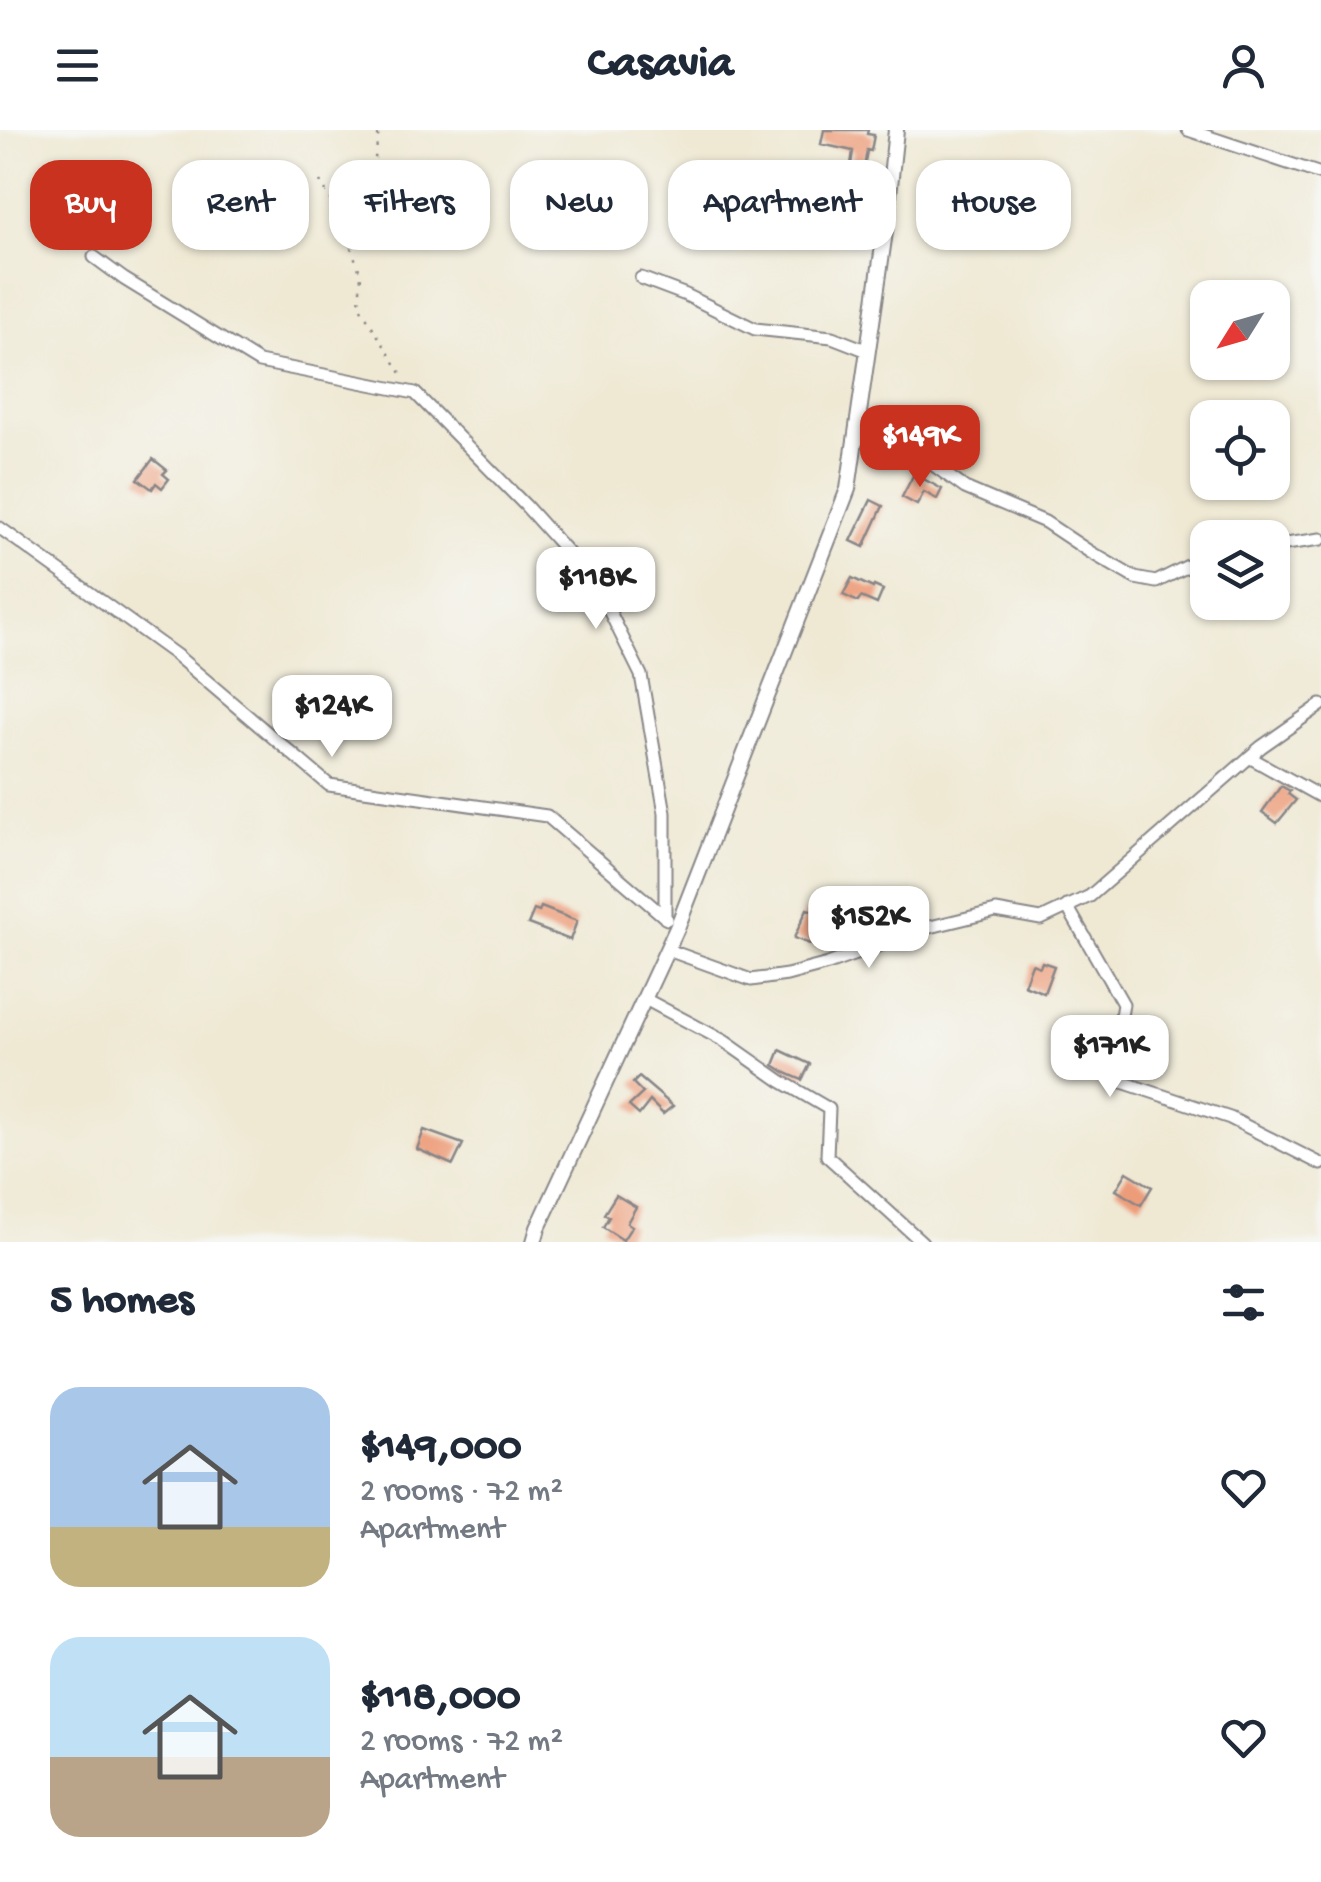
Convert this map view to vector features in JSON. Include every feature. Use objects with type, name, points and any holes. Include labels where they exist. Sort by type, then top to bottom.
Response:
[{"type":"street","points":[[534,1242],[678,928],[848,489],[896,130]]},
{"type":"street","points":[[1188,130],[1321,174]]},
{"type":"street","points":[[94,257],[259,362],[416,393],[596,584],[640,675],[665,813],[665,918]]},
{"type":"street","points":[[640,278],[686,294],[754,329],[832,337],[868,351]]},
{"type":"street","points":[[856,437],[925,459],[965,488],[1046,522],[1135,578],[1156,582],[1190,565]]},
{"type":"street","points":[[0,528],[176,655],[330,785],[546,816],[678,928]]},
{"type":"street","points":[[1290,543],[1321,539]]},
{"type":"street","points":[[668,950],[751,980],[787,976],[930,927],[996,911],[1042,919],[1090,896],[1249,757],[1321,705]]},
{"type":"street","points":[[1249,757],[1321,796]]},
{"type":"street","points":[[1066,906],[1122,1004],[1119,1029],[1101,1054],[1100,1066],[1110,1078],[1230,1118],[1321,1164]]},
{"type":"street","points":[[644,998],[724,1041],[828,1110],[826,1156],[922,1242]]},
{"type":"path","points":[[375,160],[379,130]]},
{"type":"path","points":[[320,181],[329,197]]},
{"type":"path","points":[[352,250],[361,275],[359,305],[412,392]]},
{"type":"building","points":[[824,130],[868,130],[867,134],[874,135],[865,160],[852,160],[853,151],[821,144]]},
{"type":"building","points":[[153,459],[167,470],[163,474],[169,479],[162,488],[156,483],[152,489],[138,479]]},
{"type":"building","points":[[914,474],[942,489],[937,499],[924,492],[917,505],[902,497]]},
{"type":"building","points":[[871,500],[883,506],[864,547],[851,541]]},
{"type":"building","points":[[852,578],[883,590],[877,604],[843,595]]},
{"type":"building","points":[[1281,786],[1296,800],[1277,823],[1262,812]]},
{"type":"building","points":[[541,907],[577,921],[570,940],[528,924],[534,910],[539,912]]},
{"type":"building","points":[[807,909],[826,915],[815,946],[794,938]]},
{"type":"building","points":[[1042,962],[1054,966],[1044,993],[1024,985],[1032,964],[1040,967]]},
{"type":"building","points":[[780,1050],[810,1064],[802,1080],[774,1065]]},
{"type":"building","points":[[639,1077],[673,1106],[663,1114],[650,1101],[639,1115],[629,1106],[643,1093],[633,1083]]},
{"type":"building","points":[[424,1130],[463,1144],[453,1165],[417,1149]]},
{"type":"building","points":[[1127,1172],[1152,1187],[1141,1205],[1116,1190]]},
{"type":"building","points":[[616,1195],[636,1207],[627,1223],[632,1226],[623,1240],[603,1227],[609,1217],[604,1214]]}]
